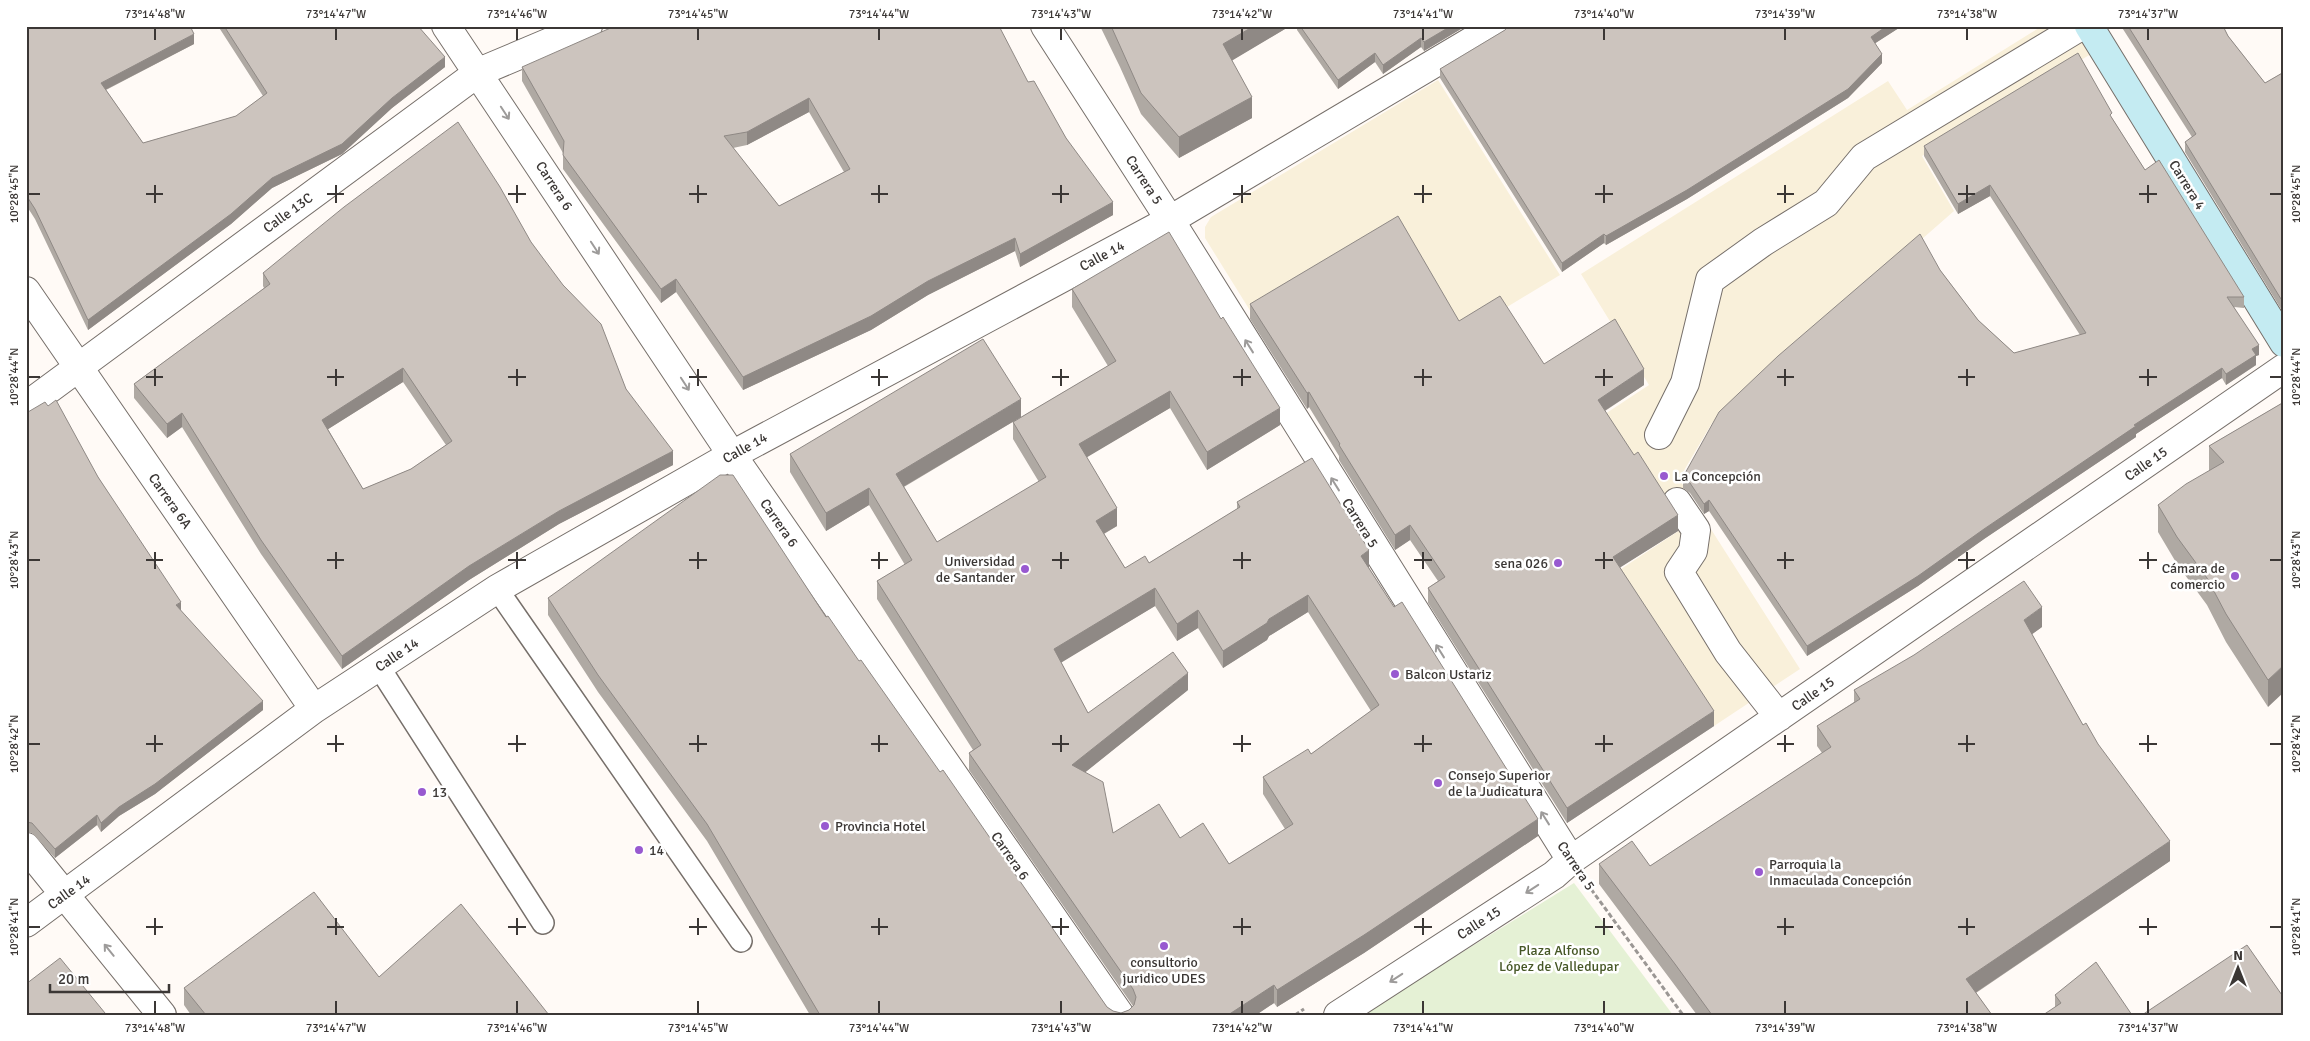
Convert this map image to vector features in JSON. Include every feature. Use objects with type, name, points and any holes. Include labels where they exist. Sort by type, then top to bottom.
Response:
[{"type":"main road","name":"Carrera 4","points":[[2090,26],[2284,343]]},
{"type":"street","name":"Carrera 6","points":[[446,26],[732,455],[1120,1015]]},
{"type":"street","name":"Calle 13C","points":[[26,406],[478,72],[588,26]]},
{"type":"street","name":"Carrera 5","points":[[1045,26],[1170,220],[1571,860]]},
{"type":"street","name":"Calle 14","points":[[26,923],[314,710],[497,589],[732,455],[1170,220],[1497,26]]},
{"type":"street","points":[[1659,435],[1685,383],[1710,280],[1763,242],[1826,203],[1864,157],[2081,26]]},
{"type":"street","name":"Carrera 6A","points":[[26,291],[314,710]]},
{"type":"street","name":"Calle 15","points":[[1338,1015],[1554,875],[1571,860],[2284,368]]},
{"type":"street","points":[[1677,502],[1696,530],[1693,551],[1679,572],[1728,652],[1779,717]]},
{"type":"street","points":[[26,847],[162,1015]]},
{"type":"lane","points":[[497,589],[741,941]]},
{"type":"lane","points":[[379,667],[543,923]]},
{"type":"path","name":"Carrera 5","points":[[1571,860],[1683,1015]]},
{"type":"shaded area","points":[[2042,26],[2074,26],[2091,54],[1922,156],[1954,211],[1712,423],[1679,479],[1800,669],[1714,726],[1615,573],[1680,530],[1605,414],[1649,385],[1581,274],[1888,81],[1907,110]]},
{"type":"shaded area","points":[[1438,80],[1560,275],[1459,336],[1254,317],[1205,238],[1205,227],[1211,217]]},
{"type":"green space","name":"Plaza Alfonso López de Valledupar","points":[[1574,883],[1673,1015],[1361,1015]]},
{"type":"building","points":[[26,26],[190,26],[194,34],[101,83],[143,143],[236,116],[267,93],[224,26],[418,26],[445,57],[392,98],[342,144],[272,178],[231,214],[88,320],[35,209],[26,195]]},
{"type":"building","points":[[615,26],[999,26],[1028,82],[1034,81],[1066,138],[1113,202],[1020,254],[1015,238],[928,281],[871,316],[743,377],[676,279],[661,289],[563,155],[564,141],[522,67]],"holes":[[[809,98],[850,169],[779,206],[724,136],[747,132]]]},
{"type":"building","points":[[1111,26],[1254,26],[1223,44],[1252,97],[1179,137],[1141,93]]},
{"type":"building","points":[[1300,26],[1451,26],[1424,42],[1421,38],[1383,65],[1375,53],[1338,80]]},
{"type":"building","points":[[1509,26],[1887,26],[1871,37],[1882,54],[1848,89],[1687,190],[1606,236],[1604,234],[1562,263],[1440,69]]},
{"type":"building","points":[[2128,26],[2223,26],[2228,36],[2265,83],[2284,72],[2284,299],[2281,299],[2185,142],[2196,134]]},
{"type":"building","points":[[2078,53],[2112,113],[2110,115],[2145,170],[2159,160],[2244,297],[2227,297],[2259,345],[2252,349],[2256,355],[2226,374],[2222,368],[2134,425],[2136,426],[1918,576],[1807,646],[1709,500],[1704,504],[1690,483],[1683,477],[1719,412],[1778,356],[1920,234],[1940,270],[1978,320],[2014,353],[2086,333],[1990,185],[1958,204],[1924,146]]},
{"type":"building","points":[[458,122],[500,187],[531,242],[563,285],[601,324],[626,389],[673,451],[559,511],[469,566],[342,656],[261,540],[182,413],[167,424],[134,384],[270,284],[263,273],[344,207]],"holes":[[[403,368],[452,441],[411,469],[363,489],[322,420]]]},
{"type":"building","points":[[1398,216],[1459,321],[1500,296],[1544,364],[1615,319],[1644,369],[1598,400],[1634,455],[1638,452],[1678,515],[1613,557],[1714,711],[1567,808],[1428,588],[1445,577],[1410,525],[1395,535],[1339,445],[1309,392],[1307,393],[1250,304]]},
{"type":"building","points":[[1169,232],[1221,319],[1223,317],[1280,408],[1207,452],[1170,391],[1079,444],[1117,508],[1096,521],[1125,568],[1145,556],[1149,563],[1240,507],[1237,502],[1312,458],[1369,550],[1361,556],[1394,607],[1402,602],[1538,819],[1364,935],[1277,990],[1274,985],[1228,1015],[820,1015],[707,824],[598,675],[548,598],[720,475],[733,475],[826,617],[828,616],[859,661],[861,660],[940,772],[943,770],[1107,1007],[1121,1013],[1129,1010],[1134,1005],[1136,997],[1133,989],[969,753],[981,745],[877,581],[912,560],[869,488],[826,513],[790,454],[983,339],[1021,399],[896,474],[937,542],[1046,477],[1013,422],[1116,361],[1072,289]],"holes":[[[1155,588],[1177,624],[1198,610],[1223,651],[1308,595],[1379,705],[1311,754],[1308,749],[1263,777],[1293,824],[1229,864],[1203,823],[1180,838],[1159,804],[1113,833],[1103,782],[1072,765],[1188,673],[1173,652],[1088,713],[1054,649]]]},
{"type":"building","points":[[56,400],[98,477],[181,602],[176,605],[263,701],[155,784],[119,807],[101,823],[97,815],[55,849],[32,823],[26,822],[26,412],[45,402],[48,406]]},
{"type":"building","points":[[2284,402],[2284,665],[2268,680],[2226,614],[2207,578],[2177,537],[2158,505],[2186,484],[2224,462],[2209,446]]},
{"type":"building","points":[[2024,581],[2042,607],[2024,620],[2083,725],[2086,723],[2098,744],[2170,841],[1966,979],[1992,1015],[1712,1015],[1599,864],[1632,841],[1650,866],[1831,747],[1817,726],[1860,699],[1854,690],[1914,655]]},
{"type":"building","points":[[314,892],[379,977],[461,904],[549,1015],[206,1015],[184,988]]},
{"type":"building","points":[[2247,945],[2284,998],[2284,1015],[2142,1015]]},
{"type":"building","points":[[60,958],[107,1015],[26,1015],[26,984]]},
{"type":"building","points":[[2096,962],[2132,1015],[2043,1015],[2061,1003],[2055,995]]},
{"type":"place","name":"La Concepción","points":[[1664,476]]},
{"type":"place","name":"sena 026","points":[[1558,563]]},
{"type":"place","name":"Universidad de Santander","points":[[1025,569]]},
{"type":"place","name":"Cámara de comercio","points":[[2235,576]]},
{"type":"place","name":"Balcon Ustariz","points":[[1395,674]]},
{"type":"place","name":"Consejo Superior de la Judicatura","points":[[1438,783]]},
{"type":"place","name":"13","points":[[422,792]]},
{"type":"place","name":"Provincia Hotel","points":[[825,826]]},
{"type":"place","name":"14","points":[[639,850]]},
{"type":"place","name":"Parroquia la Inmaculada Concepción","points":[[1759,872]]},
{"type":"place","name":"consultorio juridico UDES","points":[[1164,946]]}]
